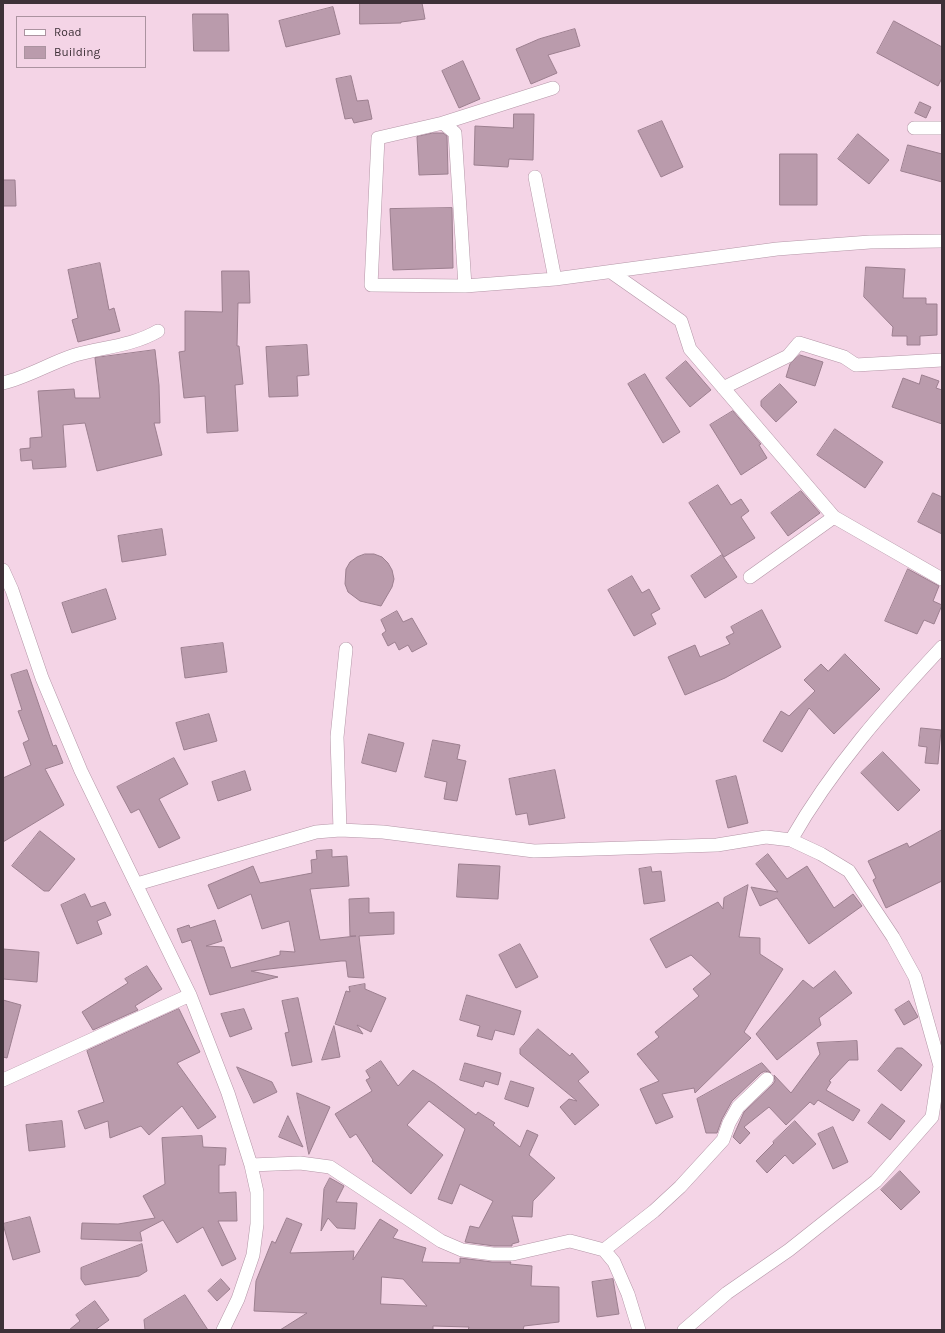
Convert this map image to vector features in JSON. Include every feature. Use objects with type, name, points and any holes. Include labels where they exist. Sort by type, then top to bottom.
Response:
[{"type":"street","points":[[553,88],[443,123],[378,138],[371,285],[465,286],[555,280],[777,249],[870,242],[942,241]]},
{"type":"street","points":[[443,123],[455,133],[465,286]]},
{"type":"street","points":[[914,128],[942,128]]},
{"type":"street","points":[[535,177],[555,280]]},
{"type":"street","points":[[611,272],[682,321],[690,349],[834,517],[942,579]]},
{"type":"street","points":[[3,383],[20,379],[74,355],[143,340],[158,331]]},
{"type":"street","points":[[723,388],[788,356],[799,343],[844,357],[856,366],[942,360]]},
{"type":"street","points":[[750,577],[834,517]]},
{"type":"street","points":[[3,570],[12,590],[42,678],[81,770],[190,996],[228,1093],[252,1165],[257,1192],[257,1218],[253,1255],[238,1299],[223,1330]]},
{"type":"street","points":[[792,840],[808,810],[857,742],[942,646]]},
{"type":"street","points":[[340,830],[337,737],[346,649]]},
{"type":"street","points":[[137,884],[316,832],[340,830],[383,832],[534,851],[717,846],[766,837],[792,840],[821,854],[849,871],[869,900],[915,977],[941,1065],[932,1117],[876,1181],[789,1250],[727,1293],[684,1330]]},
{"type":"street","points":[[3,1080],[190,996]]},
{"type":"street","points":[[604,1250],[654,1211],[680,1187],[723,1140],[728,1123],[738,1107],[767,1079]]},
{"type":"street","points":[[252,1165],[300,1163],[330,1167],[441,1241],[462,1250],[493,1254],[513,1254],[570,1241],[604,1250],[614,1262],[628,1294],[639,1330]]},
{"type":"building","points":[[360,3],[422,3],[425,19],[401,23],[360,24]]},
{"type":"building","points":[[333,7],[340,34],[286,47],[279,21]]},
{"type":"building","points":[[193,14],[228,14],[229,51],[194,51]]},
{"type":"building","points":[[894,21],[942,47],[942,78],[938,86],[877,53]]},
{"type":"building","points":[[575,29],[580,46],[548,55],[557,73],[531,84],[516,49],[539,39]]},
{"type":"building","points":[[463,61],[480,99],[459,108],[442,71]]},
{"type":"building","points":[[351,76],[357,101],[368,100],[372,119],[354,123],[352,118],[345,119],[336,79]]},
{"type":"building","points":[[920,102],[931,107],[926,118],[915,113]]},
{"type":"building","points":[[514,114],[534,114],[533,160],[509,159],[508,167],[474,165],[475,126],[513,128]]},
{"type":"building","points":[[662,121],[683,167],[661,177],[638,131]]},
{"type":"building","points":[[433,133],[443,133],[447,136],[448,174],[419,175],[417,137]]},
{"type":"building","points":[[858,134],[889,160],[869,184],[838,159]]},
{"type":"building","points":[[908,145],[942,154],[942,182],[901,171]]},
{"type":"building","points":[[780,154],[817,154],[817,205],[780,205]]},
{"type":"building","points":[[3,180],[15,180],[16,206],[3,206]]},
{"type":"building","points":[[452,208],[453,268],[393,270],[390,209]]},
{"type":"building","points":[[100,263],[109,310],[114,308],[120,331],[78,342],[72,320],[78,318],[68,270]]},
{"type":"building","points":[[866,267],[905,269],[903,298],[926,298],[926,304],[937,304],[937,335],[920,336],[920,345],[907,345],[907,336],[892,336],[893,327],[864,297]]},
{"type":"building","points":[[222,271],[249,271],[250,303],[238,303],[237,346],[239,346],[243,384],[235,385],[238,431],[207,433],[205,396],[184,398],[179,352],[185,351],[185,311],[222,312]]},
{"type":"building","points":[[307,345],[309,375],[297,376],[298,396],[269,397],[266,347]]},
{"type":"building","points":[[155,350],[159,385],[160,423],[154,423],[162,455],[97,471],[85,423],[63,425],[66,467],[33,469],[32,460],[21,461],[20,449],[30,448],[30,438],[42,437],[38,391],[74,389],[75,398],[100,398],[95,358]]},
{"type":"building","points":[[800,355],[823,362],[815,386],[786,377],[790,364]]},
{"type":"building","points":[[686,361],[711,390],[690,407],[666,378]]},
{"type":"building","points":[[645,374],[680,432],[663,443],[628,384]]},
{"type":"building","points":[[922,375],[939,381],[936,388],[942,390],[942,424],[892,407],[903,378],[919,384]]},
{"type":"building","points":[[780,384],[797,402],[776,422],[761,406],[761,401]]},
{"type":"building","points":[[733,411],[761,444],[759,445],[767,458],[741,475],[710,425]]},
{"type":"building","points":[[835,429],[883,462],[865,488],[817,455]]},
{"type":"building","points":[[718,485],[731,505],[741,499],[749,511],[741,517],[755,538],[724,557],[689,503]]},
{"type":"building","points":[[801,491],[820,513],[788,536],[771,513]]},
{"type":"building","points":[[933,493],[942,497],[942,534],[918,522]]},
{"type":"building","points":[[162,529],[166,555],[122,562],[118,536]]},
{"type":"building","points":[[365,554],[374,554],[382,557],[392,570],[394,579],[392,587],[381,606],[360,601],[348,592],[345,584],[346,569],[350,562]]},
{"type":"building","points":[[722,555],[737,577],[705,598],[691,576]]},
{"type":"building","points":[[908,569],[939,586],[933,601],[942,605],[934,624],[924,620],[917,634],[885,621]]},
{"type":"building","points":[[632,576],[642,593],[649,589],[660,609],[651,614],[656,624],[634,636],[608,590]]},
{"type":"building","points":[[106,589],[116,619],[72,633],[62,603]]},
{"type":"building","points":[[762,610],[781,647],[725,678],[685,695],[668,657],[695,645],[700,657],[730,644],[726,637],[734,633],[731,627]]},
{"type":"building","points":[[397,611],[403,622],[412,618],[427,644],[412,652],[408,645],[399,650],[395,642],[388,646],[382,634],[386,631],[381,620]]},
{"type":"building","points":[[223,643],[227,672],[185,678],[181,648]]},
{"type":"building","points":[[845,654],[880,689],[834,734],[809,708],[782,752],[763,741],[781,711],[789,716],[815,691],[804,680],[821,664],[828,671]]},
{"type":"building","points":[[27,670],[53,746],[56,745],[63,763],[45,769],[64,805],[3,842],[3,778],[31,765],[23,743],[29,740],[18,711],[22,710],[11,675]]},
{"type":"building","points":[[209,714],[217,741],[184,750],[176,723]]},
{"type":"building","points":[[921,728],[941,730],[938,764],[925,763],[927,747],[919,746]]},
{"type":"building","points":[[369,734],[404,743],[396,772],[362,763]]},
{"type":"building","points":[[433,740],[460,745],[457,759],[466,761],[457,801],[444,799],[447,782],[425,777]]},
{"type":"building","points":[[883,752],[920,790],[898,811],[861,773]]},
{"type":"building","points":[[174,758],[188,784],[159,799],[180,838],[159,848],[139,809],[131,813],[117,787]]},
{"type":"building","points":[[555,770],[565,818],[529,825],[527,813],[516,815],[509,779]]},
{"type":"building","points":[[245,771],[251,790],[218,801],[212,782]]},
{"type":"building","points":[[736,776],[748,823],[728,828],[716,781]]},
{"type":"building","points":[[942,830],[942,881],[886,908],[873,880],[876,878],[868,861],[907,843],[909,847]]},
{"type":"building","points":[[40,831],[75,859],[49,891],[44,891],[12,866]]},
{"type":"building","points":[[332,850],[332,857],[347,856],[349,886],[310,889],[320,940],[356,936],[350,936],[349,899],[369,898],[369,913],[394,912],[394,934],[359,936],[364,978],[348,977],[346,961],[341,961],[251,971],[278,977],[210,995],[191,940],[182,943],[177,929],[189,925],[190,928],[215,920],[222,941],[206,946],[224,947],[231,968],[280,955],[280,951],[295,952],[289,921],[262,929],[251,894],[218,909],[208,885],[253,866],[260,883],[312,873],[311,860],[317,859],[316,851]]},
{"type":"building","points":[[768,854],[787,879],[807,866],[834,908],[853,894],[862,906],[809,944],[777,898],[760,906],[751,887],[778,892],[756,864]]},
{"type":"building","points":[[459,864],[500,866],[498,899],[457,897]]},
{"type":"building","points":[[651,867],[652,872],[661,871],[665,901],[644,904],[639,869]]},
{"type":"building","points":[[748,885],[739,937],[760,938],[760,954],[783,969],[744,1032],[751,1038],[695,1093],[694,1088],[662,1094],[673,1117],[656,1124],[640,1089],[659,1081],[637,1054],[659,1037],[655,1032],[699,996],[693,989],[711,974],[691,955],[666,968],[650,939],[718,902],[723,909],[724,898]]},
{"type":"building","points":[[85,894],[91,907],[105,902],[111,915],[97,921],[102,934],[77,944],[61,905]]},
{"type":"building","points":[[520,944],[538,977],[516,988],[499,955]]},
{"type":"building","points":[[3,949],[39,952],[37,982],[3,979]]},
{"type":"building","points":[[147,966],[162,989],[135,1006],[138,1010],[93,1030],[82,1012],[128,983],[125,979]]},
{"type":"building","points":[[835,971],[852,993],[819,1018],[821,1025],[777,1060],[756,1034],[803,980],[813,988]]},
{"type":"building","points":[[365,984],[365,989],[386,998],[371,1032],[357,1025],[363,1034],[335,1024],[346,991],[350,992],[349,987]]},
{"type":"building","points":[[467,995],[521,1011],[514,1035],[495,1030],[492,1040],[477,1036],[480,1026],[460,1020]]},
{"type":"building","points":[[298,998],[312,1062],[292,1066],[285,1033],[289,1032],[282,1001]]},
{"type":"building","points":[[3,1000],[21,1005],[7,1058],[3,1057]]},
{"type":"building","points":[[909,1001],[918,1017],[904,1025],[895,1010]]},
{"type":"building","points":[[179,1009],[200,1052],[177,1063],[216,1117],[198,1129],[182,1106],[149,1135],[141,1126],[110,1138],[108,1121],[85,1129],[78,1111],[104,1102],[87,1051]]},
{"type":"building","points":[[244,1009],[252,1029],[230,1037],[221,1014]]},
{"type":"building","points":[[334,1026],[340,1057],[322,1060]]},
{"type":"building","points":[[538,1029],[570,1056],[572,1053],[589,1072],[578,1081],[599,1105],[575,1125],[560,1107],[569,1099],[577,1101],[520,1054],[520,1049]]},
{"type":"building","points":[[857,1041],[858,1060],[849,1060],[829,1081],[831,1082],[826,1090],[860,1110],[853,1121],[818,1100],[814,1105],[810,1102],[786,1125],[769,1107],[744,1127],[750,1133],[740,1144],[733,1137],[744,1112],[773,1084],[775,1081],[774,1075],[791,1093],[820,1054],[817,1043]]},
{"type":"building","points":[[897,1048],[902,1048],[922,1065],[901,1091],[878,1071]]},
{"type":"building","points":[[381,1061],[398,1086],[413,1070],[435,1084],[476,1115],[478,1112],[495,1123],[493,1125],[520,1147],[527,1130],[538,1135],[529,1155],[555,1178],[533,1201],[532,1217],[512,1216],[519,1242],[512,1244],[512,1246],[494,1246],[465,1242],[470,1226],[479,1228],[493,1201],[460,1184],[452,1204],[438,1199],[465,1129],[429,1101],[407,1125],[443,1155],[411,1194],[372,1161],[373,1160],[356,1134],[350,1138],[335,1114],[372,1091],[366,1080],[370,1078],[366,1071]]},
{"type":"building","points":[[465,1063],[501,1073],[498,1085],[485,1081],[483,1087],[460,1080]]},
{"type":"building","points":[[762,1063],[771,1073],[765,1071],[761,1073],[732,1101],[722,1119],[717,1133],[706,1133],[697,1099]]},
{"type":"building","points":[[237,1067],[272,1082],[277,1092],[254,1103]]},
{"type":"building","points":[[511,1081],[534,1088],[528,1107],[505,1099]]},
{"type":"building","points":[[297,1093],[330,1107],[309,1154]]},
{"type":"building","points":[[882,1104],[905,1121],[890,1140],[868,1123]]},
{"type":"building","points":[[288,1116],[303,1147],[279,1137]]},
{"type":"building","points":[[62,1121],[65,1147],[29,1151],[26,1125]]},
{"type":"building","points":[[795,1121],[816,1144],[793,1164],[785,1155],[767,1173],[756,1161]]},
{"type":"building","points":[[833,1127],[848,1162],[833,1169],[818,1134]]},
{"type":"building","points":[[202,1136],[203,1147],[226,1148],[225,1165],[219,1165],[219,1193],[236,1192],[237,1221],[218,1221],[236,1259],[222,1266],[203,1227],[177,1243],[163,1220],[140,1232],[142,1241],[81,1239],[82,1223],[118,1224],[155,1218],[143,1196],[165,1184],[162,1138]]},
{"type":"building","points":[[900,1171],[920,1192],[901,1210],[881,1190]]},
{"type":"building","points":[[330,1178],[344,1186],[336,1202],[357,1203],[355,1229],[337,1228],[328,1218],[321,1231],[324,1189]]},
{"type":"building","points":[[30,1217],[40,1252],[13,1260],[3,1224]]},
{"type":"building","points":[[287,1218],[302,1224],[290,1253],[354,1251],[353,1260],[380,1219],[398,1230],[393,1238],[426,1248],[422,1262],[460,1263],[460,1258],[492,1262],[511,1262],[510,1264],[532,1266],[531,1286],[559,1287],[559,1322],[524,1326],[523,1330],[468,1330],[469,1327],[433,1326],[433,1330],[280,1330],[307,1313],[254,1311],[256,1281],[272,1241],[275,1243]],"holes":[[[382,1277],[403,1279],[427,1306],[381,1304]]]},
{"type":"building","points":[[142,1244],[147,1271],[139,1276],[85,1285],[81,1279],[81,1268]]},
{"type":"building","points":[[221,1279],[230,1289],[217,1301],[208,1291]]},
{"type":"building","points":[[613,1279],[619,1314],[597,1317],[592,1282]]},
{"type":"building","points":[[185,1295],[208,1330],[145,1330],[144,1320]]},
{"type":"building","points":[[95,1301],[109,1320],[95,1330],[69,1330],[80,1321],[76,1315]]}]
